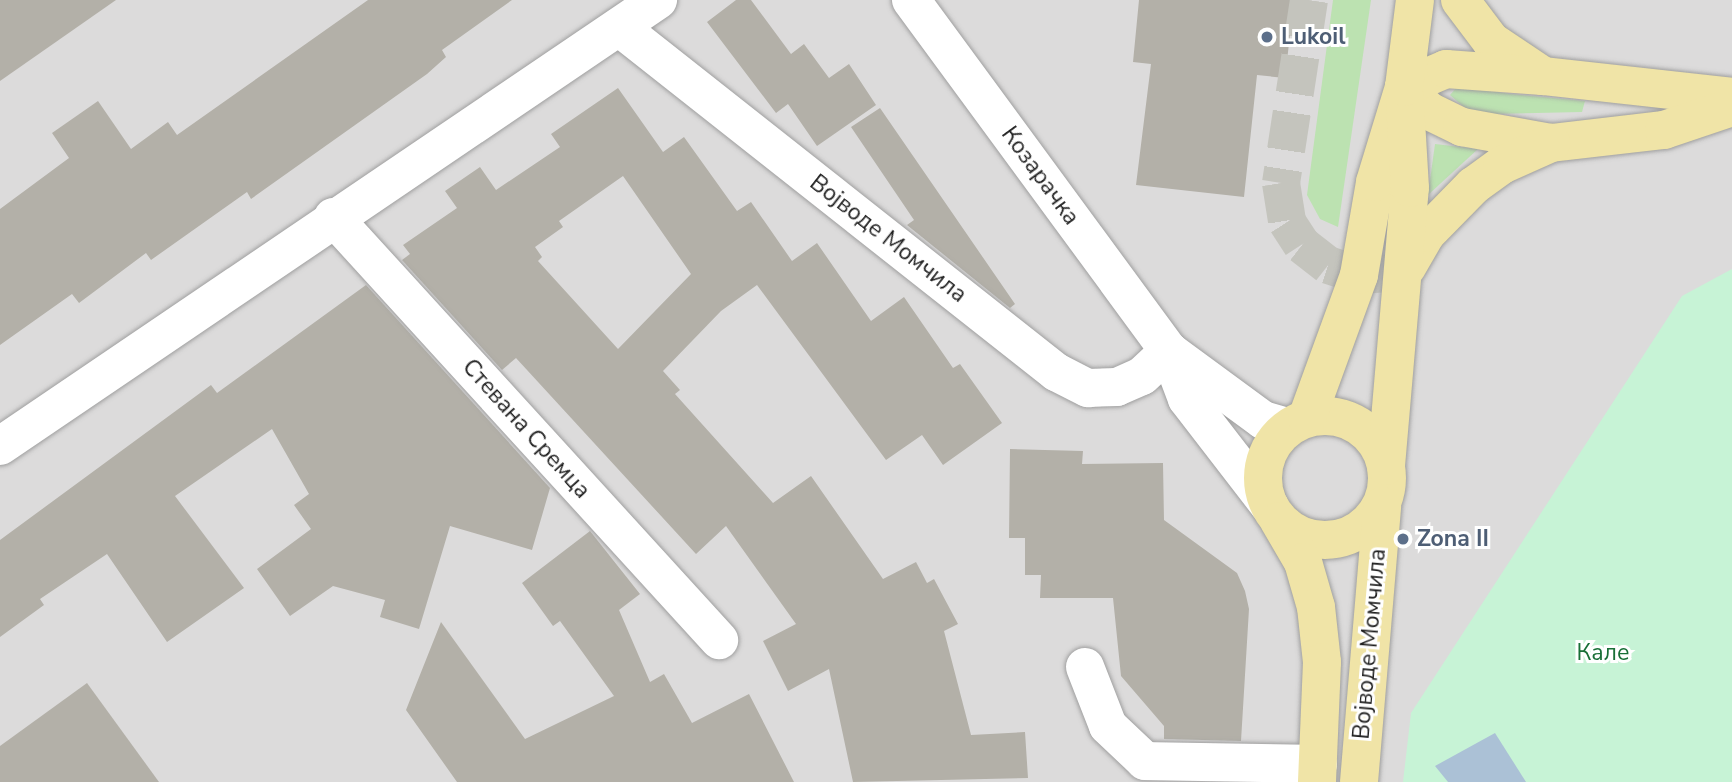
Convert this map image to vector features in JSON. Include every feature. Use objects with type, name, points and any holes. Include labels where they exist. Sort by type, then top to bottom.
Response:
[{"type":"main road","points":[[1415,0],[1405,87],[1410,188],[1382,506],[1370,523],[1334,540],[1294,533],[1274,513],[1264,463],[1298,423],[1356,287],[1375,183],[1405,87],[1446,69],[1543,76],[1732,97]]},
{"type":"main road","points":[[1460,0],[1491,41],[1543,76]]},
{"type":"main road","points":[[1405,87],[1429,111],[1462,127],[1551,143],[1664,130],[1732,107]]},
{"type":"main road","points":[[1404,272],[1427,233],[1473,186],[1502,165],[1551,143]]},
{"type":"main road","points":[[1298,423],[1349,420],[1380,447],[1386,466]]},
{"type":"main road","name":"Војводе Момчила","points":[[1359,782],[1369,612],[1382,506]]},
{"type":"main road","name":"Војводе Момчила","points":[[1274,513],[1303,562],[1316,607],[1322,662],[1317,773]]},
{"type":"street","points":[[0,446],[333,217],[659,0]]},
{"type":"street","name":"Козарачка","points":[[911,0],[1169,351],[1193,408],[1274,513]]},
{"type":"street","name":"Војводе Момчила","points":[[619,27],[1056,372],[1088,388],[1117,387],[1142,376],[1169,351]]},
{"type":"street","name":"Стевана Сремца","points":[[333,217],[719,640]]},
{"type":"street","name":"Козарачка","points":[[1169,351],[1263,420],[1298,423]]},
{"type":"street","points":[[1085,667],[1108,726],[1145,761],[1317,773]]},
{"type":"shaded area","points":[[0,0],[1732,0],[1732,782],[0,782]]},
{"type":"green space","points":[[1333,0],[1371,0],[1338,227],[1320,219],[1307,195]]},
{"type":"green space","points":[[1458,86],[1585,101],[1582,112],[1491,114],[1465,108],[1450,95]]},
{"type":"green space","points":[[1435,144],[1478,149],[1428,195]]},
{"type":"green space","name":"Кале","points":[[1732,269],[1732,782],[1403,782],[1411,713],[1682,296]]},
{"type":"water","points":[[1495,733],[1526,782],[1448,782],[1435,766]]},
{"type":"building","points":[[0,0],[116,0],[0,81]]},
{"type":"building","points":[[368,0],[512,0],[442,50],[446,57],[427,74],[251,199],[247,192],[151,260],[146,253],[79,303],[72,294],[0,345],[0,209],[69,158],[52,133],[98,101],[131,149],[168,122],[177,135]]},
{"type":"building","points":[[736,0],[751,0],[791,54],[804,44],[829,78],[849,64],[876,105],[817,146],[788,104],[776,113],[707,22]]},
{"type":"building","points":[[1139,0],[1294,0],[1285,78],[1257,75],[1244,197],[1136,185],[1151,64],[1133,62]]},
{"type":"building","points":[[618,88],[663,152],[684,137],[737,211],[751,202],[792,261],[817,243],[871,321],[904,297],[953,368],[960,364],[1002,423],[943,465],[922,435],[886,460],[757,285],[721,311],[663,371],[680,390],[675,394],[773,503],[811,476],[883,579],[916,562],[927,583],[934,579],[958,624],[944,631],[971,735],[1025,732],[1028,778],[853,782],[829,669],[788,691],[763,641],[796,624],[726,526],[696,554],[516,358],[502,370],[402,260],[410,254],[403,245],[457,208],[445,191],[480,167],[496,190],[560,147],[551,134]],"holes":[[[623,176],[691,274],[618,349],[538,261],[542,257],[535,247],[563,227],[559,221]]]},
{"type":"building","points":[[880,108],[1015,304],[1010,308],[907,225],[914,220],[851,127]]},
{"type":"building","points":[[366,285],[550,488],[532,550],[450,526],[419,629],[380,617],[385,600],[333,586],[290,616],[257,569],[311,529],[294,505],[309,494],[272,429],[175,496],[244,588],[167,642],[107,554],[40,599],[44,605],[0,637],[0,540],[211,385],[217,393]]},
{"type":"building","points":[[1010,449],[1083,451],[1082,464],[1163,463],[1164,520],[1237,573],[1245,591],[1249,609],[1241,741],[1164,739],[1164,726],[1121,676],[1113,598],[1040,598],[1041,575],[1025,575],[1025,538],[1009,538]]},
{"type":"building","points":[[590,531],[640,594],[619,610],[650,682],[664,674],[692,723],[749,694],[794,782],[457,782],[406,710],[441,622],[525,739],[614,696],[560,621],[553,626],[522,583]]},
{"type":"building","points":[[87,683],[159,782],[0,782],[0,746]]},
{"type":"tunnel","points":[[1309,0],[1281,183],[1287,222],[1302,245],[1328,265],[1359,275],[1404,272]]},
{"type":"place","name":"Lukoil","points":[[1267,37]]},
{"type":"place","name":"Zona II","points":[[1403,539]]}]
